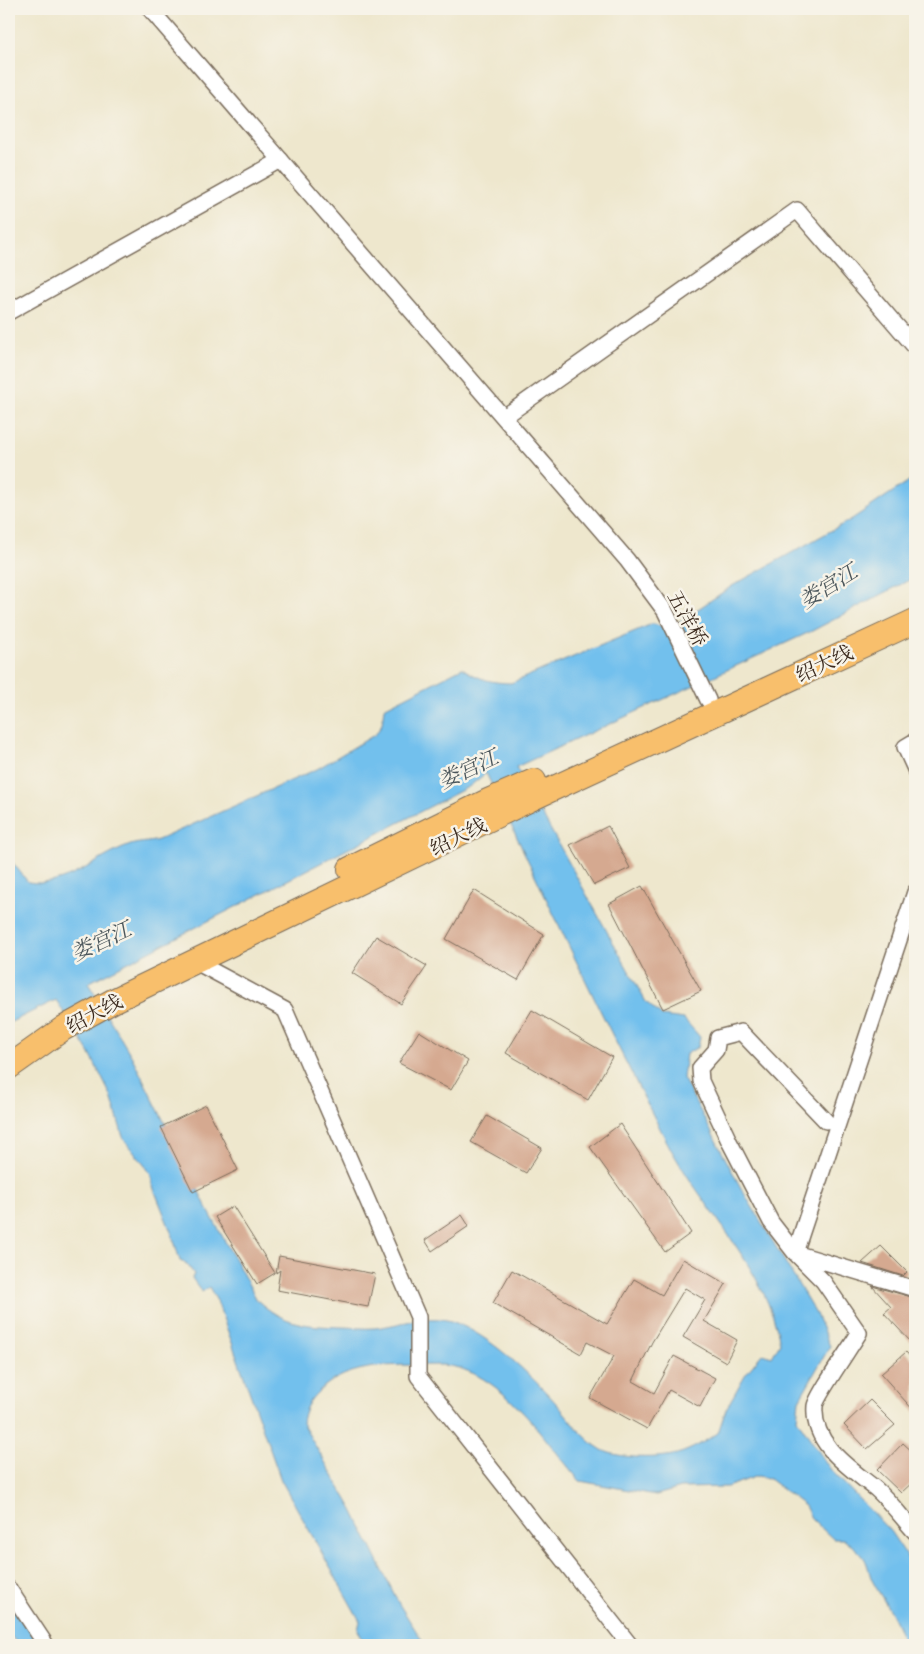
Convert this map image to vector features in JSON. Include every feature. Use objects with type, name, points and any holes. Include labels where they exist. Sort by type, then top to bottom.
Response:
[{"type":"main road","name":"绍大线","points":[[533,790],[703,690],[915,611]]},
{"type":"main road","name":"绍大线","points":[[9,1050],[110,995],[492,809],[915,621]]},
{"type":"main road","name":"绍大线","points":[[110,995],[196,962],[492,809]]},
{"type":"main road","name":"绍大线","points":[[9,1067],[61,1022]]},
{"type":"street","name":"五洋桥","points":[[150,9],[627,560],[665,611],[703,690]]},
{"type":"street","points":[[9,312],[281,160]]},
{"type":"street","points":[[504,417],[796,210],[915,348]]},
{"type":"street","points":[[915,741],[905,747],[915,769]]},
{"type":"street","points":[[795,1253],[915,892]]},
{"type":"street","points":[[196,962],[285,1010],[418,1317],[418,1376],[630,1645]]},
{"type":"street","points":[[826,1121],[741,1032],[718,1038],[716,1050],[700,1068],[701,1081],[730,1144],[771,1222],[795,1253],[823,1281],[859,1333],[815,1404],[822,1440],[852,1473],[876,1490],[915,1532]]},
{"type":"street","points":[[795,1253],[915,1289]]},
{"type":"street","points":[[9,1589],[46,1645]]},
{"type":"water","name":"娄宫江","points":[[915,477],[915,577],[812,631],[516,767],[646,1002],[662,1016],[684,1019],[700,1037],[698,1047],[686,1054],[683,1078],[741,1188],[816,1314],[830,1346],[799,1400],[797,1419],[831,1470],[890,1531],[915,1568],[915,1645],[903,1645],[895,1620],[871,1579],[866,1560],[861,1554],[843,1539],[833,1539],[811,1518],[805,1506],[768,1478],[757,1476],[727,1487],[681,1488],[656,1495],[580,1481],[536,1427],[502,1393],[483,1379],[463,1369],[442,1365],[376,1367],[345,1374],[318,1392],[305,1410],[302,1423],[353,1510],[399,1604],[425,1645],[365,1645],[358,1630],[360,1621],[281,1480],[217,1301],[209,1287],[202,1292],[192,1278],[194,1274],[187,1264],[180,1261],[173,1237],[152,1184],[151,1174],[123,1137],[111,1096],[89,1052],[56,1000],[9,1023],[9,858],[28,882],[42,883],[68,877],[116,851],[131,845],[158,840],[317,769],[376,734],[382,724],[384,708],[462,668],[485,680],[511,683],[652,624],[670,628],[732,586],[852,519]],"holes":[[[486,773],[596,1003],[666,1140],[696,1189],[747,1264],[762,1290],[773,1316],[780,1343],[772,1357],[762,1354],[745,1375],[726,1409],[718,1433],[693,1448],[677,1454],[660,1457],[628,1457],[602,1450],[583,1434],[545,1391],[508,1356],[481,1336],[454,1322],[424,1319],[371,1328],[317,1326],[286,1319],[267,1308],[257,1300],[207,1208],[132,1057],[88,983],[470,786]]]},
{"type":"water","points":[[9,1594],[45,1645],[19,1645],[9,1634]]},
{"type":"building","points":[[608,826],[630,868],[594,885],[570,845]]},
{"type":"building","points":[[642,886],[701,991],[663,1009],[609,904]]},
{"type":"building","points":[[474,890],[544,934],[518,980],[446,939]]},
{"type":"building","points":[[376,936],[427,966],[401,1004],[352,973]]},
{"type":"building","points":[[532,1010],[612,1057],[588,1100],[506,1053]]},
{"type":"building","points":[[419,1031],[468,1061],[451,1090],[399,1063]]},
{"type":"building","points":[[206,1105],[238,1170],[193,1192],[161,1127]]},
{"type":"building","points":[[487,1116],[542,1148],[526,1173],[471,1142]]},
{"type":"building","points":[[620,1124],[691,1233],[665,1252],[590,1147]]},
{"type":"building","points":[[233,1206],[275,1273],[257,1284],[215,1217]]},
{"type":"building","points":[[462,1215],[469,1226],[432,1251],[425,1240]]},
{"type":"building","points":[[881,1246],[907,1272],[903,1276],[862,1263]]},
{"type":"building","points":[[279,1256],[375,1274],[368,1307],[277,1290],[280,1270],[276,1273]]},
{"type":"building","points":[[683,1259],[726,1284],[704,1321],[737,1340],[726,1362],[683,1337],[705,1300],[685,1288],[652,1342],[633,1381],[654,1393],[674,1356],[715,1378],[700,1407],[669,1390],[647,1429],[590,1398],[614,1356],[587,1342],[581,1354],[493,1303],[512,1270],[607,1324],[634,1279],[662,1295]]},
{"type":"building","points":[[872,1286],[915,1298],[915,1336],[910,1341],[884,1313],[891,1307]]},
{"type":"building","points":[[906,1352],[915,1362],[915,1412],[881,1374]]},
{"type":"building","points":[[870,1400],[895,1425],[867,1449],[844,1425]]},
{"type":"building","points":[[903,1443],[915,1454],[915,1480],[901,1493],[877,1470]]}]
